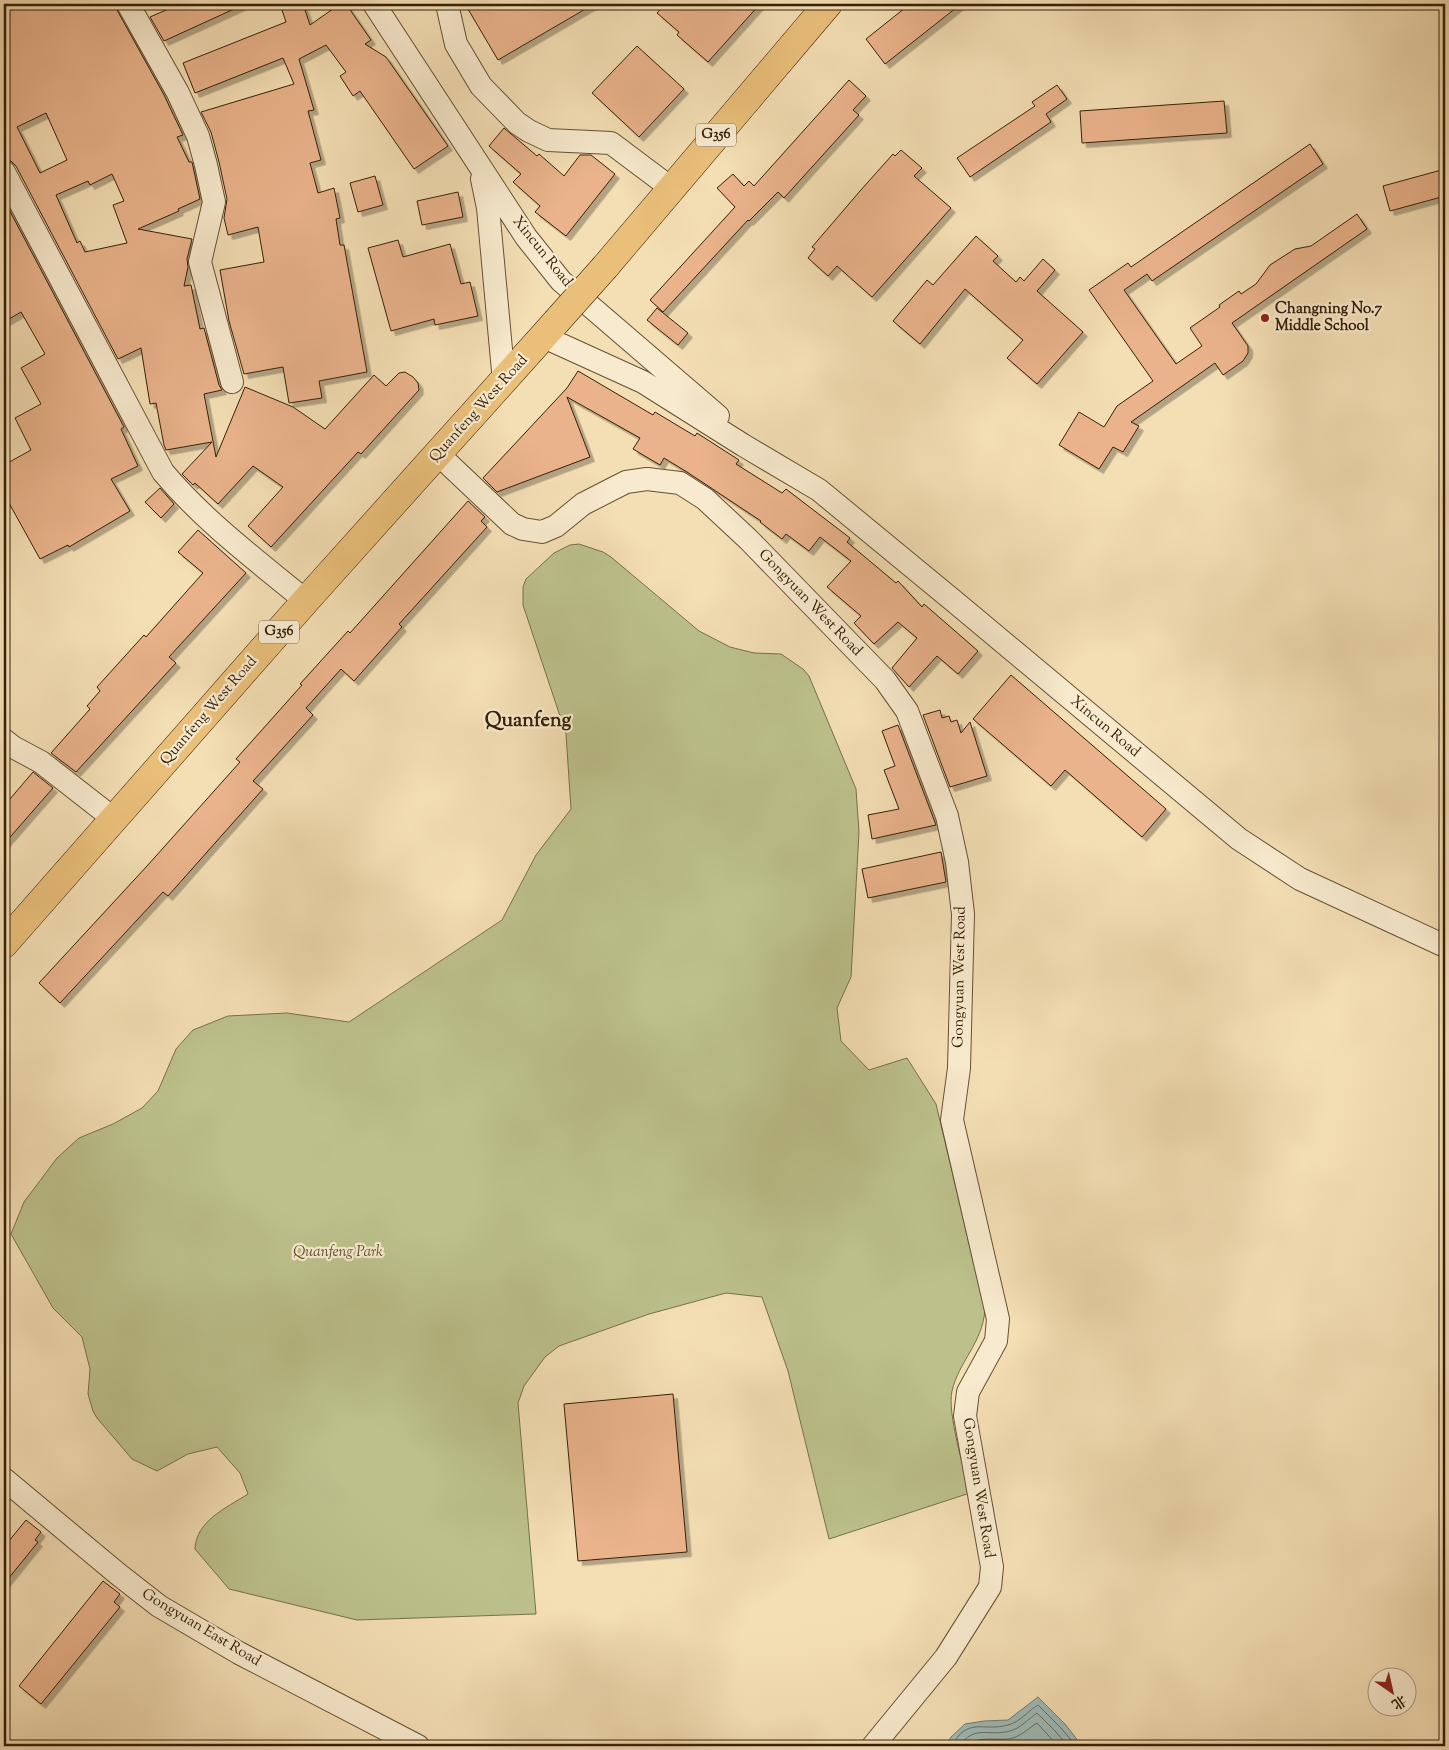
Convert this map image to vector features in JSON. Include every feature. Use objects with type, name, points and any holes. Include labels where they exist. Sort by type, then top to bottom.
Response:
[{"type":"highway","name":"G356","points":[[550,329],[828,4]]},
{"type":"highway","name":"Quanfeng West Road","points":[[4,944],[550,329]]},
{"type":"street","points":[[128,4],[178,94],[198,136],[206,165],[214,202],[200,262],[232,382]]},
{"type":"street","name":"Xincun Road","points":[[374,4],[526,237],[561,281],[690,393],[788,472]]},
{"type":"street","points":[[447,4],[456,44],[461,53],[481,86],[517,123],[548,140],[604,141],[611,143],[671,188]]},
{"type":"street","points":[[475,160],[482,179],[488,208],[504,382]]},
{"type":"street","points":[[4,172],[162,472],[183,496],[215,526],[306,602]]},
{"type":"street","name":"Xincun Road","points":[[550,329],[642,382],[827,497],[1239,839],[1300,880],[1445,946]]},
{"type":"street","name":"Gongyuan West Road","points":[[438,454],[512,524],[523,529],[542,532],[556,526],[583,504],[626,482],[647,479],[680,483],[705,499],[749,540],[886,680],[907,711],[947,816],[957,862],[963,914],[959,1068],[952,1120],[998,1320],[996,1341],[968,1392],[965,1416],[992,1567],[990,1587],[951,1649],[893,1736],[873,1746]]},
{"type":"street","points":[[4,740],[13,748],[41,762],[114,820]]},
{"type":"street","name":"Gongyuan East Road","points":[[4,1478],[159,1606],[239,1653],[418,1746]]},
{"type":"green space","name":"Quanfeng Park","points":[[579,544],[603,552],[611,557],[699,631],[730,647],[754,653],[781,654],[803,669],[809,676],[856,789],[859,832],[851,977],[837,1008],[841,1041],[869,1070],[907,1058],[936,1104],[985,1310],[980,1333],[955,1380],[951,1401],[957,1441],[970,1493],[829,1539],[788,1371],[762,1297],[726,1293],[649,1314],[559,1346],[545,1357],[524,1386],[518,1403],[536,1614],[357,1620],[229,1589],[195,1549],[197,1539],[206,1523],[222,1510],[248,1494],[240,1473],[217,1447],[188,1454],[157,1471],[132,1459],[93,1411],[88,1394],[90,1369],[82,1337],[53,1308],[11,1234],[24,1202],[57,1158],[79,1138],[113,1124],[142,1108],[158,1091],[176,1049],[193,1030],[228,1016],[287,1013],[349,1022],[502,920],[536,855],[571,809],[566,734],[523,605],[523,587],[526,579],[554,553],[570,545]]},
{"type":"water","points":[[1038,1697],[1065,1724],[1082,1746],[946,1746],[951,1737],[965,1724],[1008,1720]]},
{"type":"building","points":[[8,4],[115,4],[164,95],[183,135],[177,137],[189,162],[192,162],[200,199],[178,209],[179,211],[138,229],[192,239],[187,259],[188,267],[184,286],[191,285],[200,329],[204,328],[222,390],[204,394],[216,457],[245,387],[293,407],[325,429],[374,375],[386,386],[399,373],[405,372],[418,383],[419,390],[361,454],[358,452],[271,547],[248,526],[283,487],[253,466],[218,504],[182,474],[212,442],[166,450],[156,403],[150,404],[141,348],[118,359],[16,166],[6,159],[4,155],[4,7]],"holes":[[[46,113],[67,160],[40,173],[17,127]],[[112,174],[124,201],[113,205],[127,243],[85,252],[80,241],[77,243],[56,195],[88,181],[90,185]]]},
{"type":"building","points":[[180,4],[245,4],[164,41],[150,17]]},
{"type":"building","points":[[280,4],[303,4],[310,25],[340,4],[346,4],[371,40],[365,44],[386,57],[448,146],[414,169],[360,91],[353,96],[340,76],[346,72],[326,45],[299,59],[314,110],[308,111],[321,160],[310,163],[318,193],[334,188],[340,218],[336,219],[340,245],[344,245],[367,372],[319,381],[322,398],[289,403],[283,367],[244,374],[229,321],[220,270],[264,262],[258,227],[228,235],[224,218],[227,199],[219,162],[211,132],[201,112],[294,84],[283,58],[195,93],[183,63],[286,22]]},
{"type":"building","points":[[465,4],[594,4],[498,60]]},
{"type":"building","points":[[665,4],[692,4],[699,10],[705,4],[760,4],[708,62],[677,35],[679,32],[657,13]]},
{"type":"building","points":[[910,4],[961,4],[885,64],[866,39]]},
{"type":"building","points":[[637,46],[684,89],[639,137],[592,93]]},
{"type":"building","points":[[849,80],[866,96],[853,110],[859,115],[784,198],[778,192],[748,220],[663,312],[650,300],[735,207],[717,188],[733,174],[744,186],[749,181],[754,186]]},
{"type":"building","points":[[1057,85],[1067,99],[1046,114],[1051,122],[970,177],[957,158],[1035,106],[1032,102]]},
{"type":"building","points":[[1224,101],[1227,133],[1082,143],[1080,111]]},
{"type":"building","points":[[504,128],[537,156],[539,154],[564,176],[580,155],[591,155],[615,174],[566,236],[535,212],[540,206],[513,182],[521,174],[489,146]]},
{"type":"building","points":[[1310,144],[1323,164],[1152,281],[1147,274],[1124,290],[1176,364],[1202,346],[1190,328],[1239,291],[1241,294],[1256,284],[1270,265],[1295,249],[1311,246],[1357,214],[1367,229],[1232,323],[1248,346],[1248,353],[1243,361],[1223,375],[1215,363],[1131,422],[1139,426],[1123,452],[1113,447],[1099,469],[1059,445],[1079,412],[1104,427],[1117,406],[1153,381],[1089,290],[1128,263],[1131,267]]},
{"type":"building","points":[[901,150],[922,168],[914,176],[951,208],[872,297],[837,266],[828,276],[808,258],[815,249],[812,247],[860,191],[893,154],[895,156]]},
{"type":"building","points":[[1445,169],[1445,196],[1390,211],[1383,186]]},
{"type":"building","points":[[375,176],[383,205],[358,212],[350,183]]},
{"type":"building","points":[[458,192],[463,217],[422,225],[417,201]]},
{"type":"building","points":[[4,200],[124,427],[121,429],[138,466],[111,479],[130,511],[69,547],[68,545],[40,559],[4,494],[4,465],[31,450],[15,418],[41,404],[21,368],[45,354],[21,312],[4,322]]},
{"type":"building","points":[[976,236],[998,256],[993,261],[1016,282],[1020,277],[1024,281],[1043,259],[1055,270],[1037,291],[1083,332],[1037,384],[1007,358],[1023,340],[965,289],[920,344],[893,321],[927,280],[933,285]]},
{"type":"building","points":[[398,240],[403,257],[450,244],[461,284],[470,282],[478,316],[435,325],[434,319],[391,331],[368,248]]},
{"type":"building","points":[[657,308],[688,333],[678,345],[647,320]]},
{"type":"building","points":[[578,371],[653,415],[655,412],[695,436],[697,433],[739,460],[736,464],[782,493],[786,489],[850,538],[847,542],[896,583],[898,581],[922,607],[924,604],[978,651],[958,674],[937,656],[909,687],[892,668],[917,638],[898,622],[874,644],[854,623],[861,616],[827,587],[851,561],[820,537],[809,551],[786,534],[782,539],[761,521],[664,458],[660,465],[633,449],[640,438],[567,397],[590,457],[497,492],[483,478],[567,388]]},
{"type":"building","points":[[160,488],[174,504],[161,518],[145,502]]},
{"type":"building","points":[[468,501],[485,517],[481,521],[487,527],[399,624],[402,627],[354,681],[341,669],[306,708],[313,715],[253,781],[263,789],[168,896],[163,892],[60,1003],[39,983],[240,762],[236,759],[302,685],[300,684],[348,631],[350,633]]},
{"type":"building","points":[[198,530],[246,573],[169,657],[176,663],[76,772],[51,753],[90,709],[87,706],[100,691],[97,687],[144,635],[146,637],[203,573],[178,552]]},
{"type":"building","points":[[1011,675],[1166,809],[1142,837],[1065,770],[1051,786],[973,719]]},
{"type":"building","points":[[940,710],[942,718],[949,716],[951,722],[957,720],[961,733],[970,722],[987,776],[950,787],[923,715]]},
{"type":"building","points":[[898,725],[936,825],[872,839],[868,815],[899,809],[884,770],[895,766],[882,731]]},
{"type":"building","points":[[33,772],[53,788],[4,844],[4,806]]},
{"type":"building","points":[[941,852],[946,882],[868,898],[862,869]]},
{"type":"building","points":[[673,1394],[687,1552],[578,1561],[564,1404]]},
{"type":"building","points":[[26,1520],[41,1532],[35,1540],[38,1542],[4,1584],[4,1547]]},
{"type":"building","points":[[103,1581],[120,1594],[114,1602],[120,1607],[41,1704],[19,1686]]},
{"type":"place","name":"Changning No.7 Middle School","points":[[1265,318]]},
{"type":"district","name":"Quanfeng","points":[[528,721]]}]
